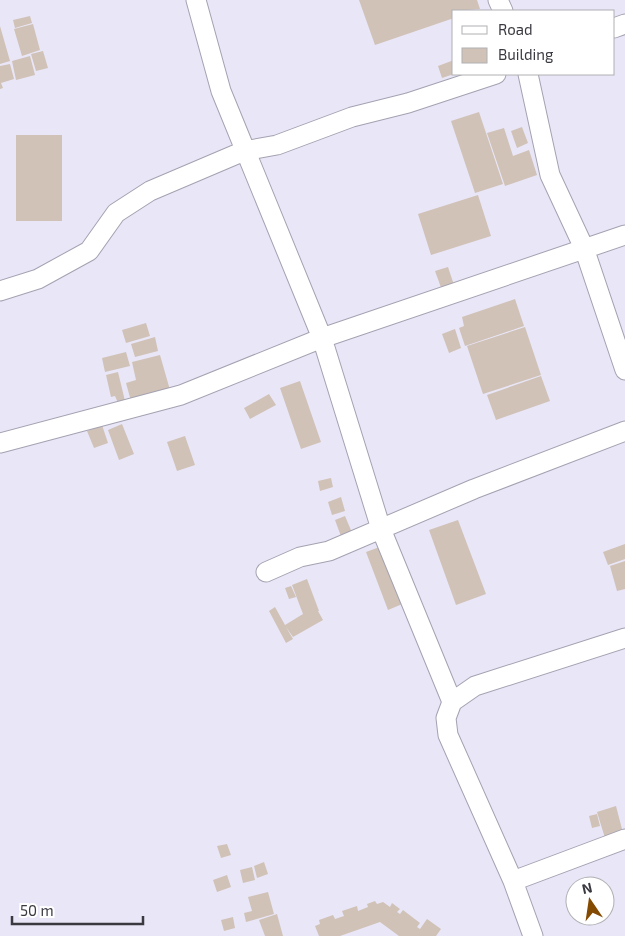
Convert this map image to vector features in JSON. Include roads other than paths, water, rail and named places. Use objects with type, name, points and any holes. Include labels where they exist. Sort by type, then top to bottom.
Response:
[{"type":"street","points":[[196,0],[221,92],[244,152],[322,338],[382,529],[452,702]]},
{"type":"street","points":[[0,291],[38,279],[89,251],[116,213],[150,191],[244,152],[276,145],[352,117],[408,103],[493,75]]},
{"type":"street","points":[[528,75],[550,175],[584,248],[625,370]]},
{"type":"street","points":[[0,443],[181,395],[322,338],[625,234]]},
{"type":"street","points":[[266,572],[300,557],[329,551],[474,489],[625,431]]},
{"type":"street","points":[[533,936],[513,881],[448,734],[446,718],[452,702],[475,686],[625,638]]},
{"type":"street","points":[[513,881],[625,839]]}]
